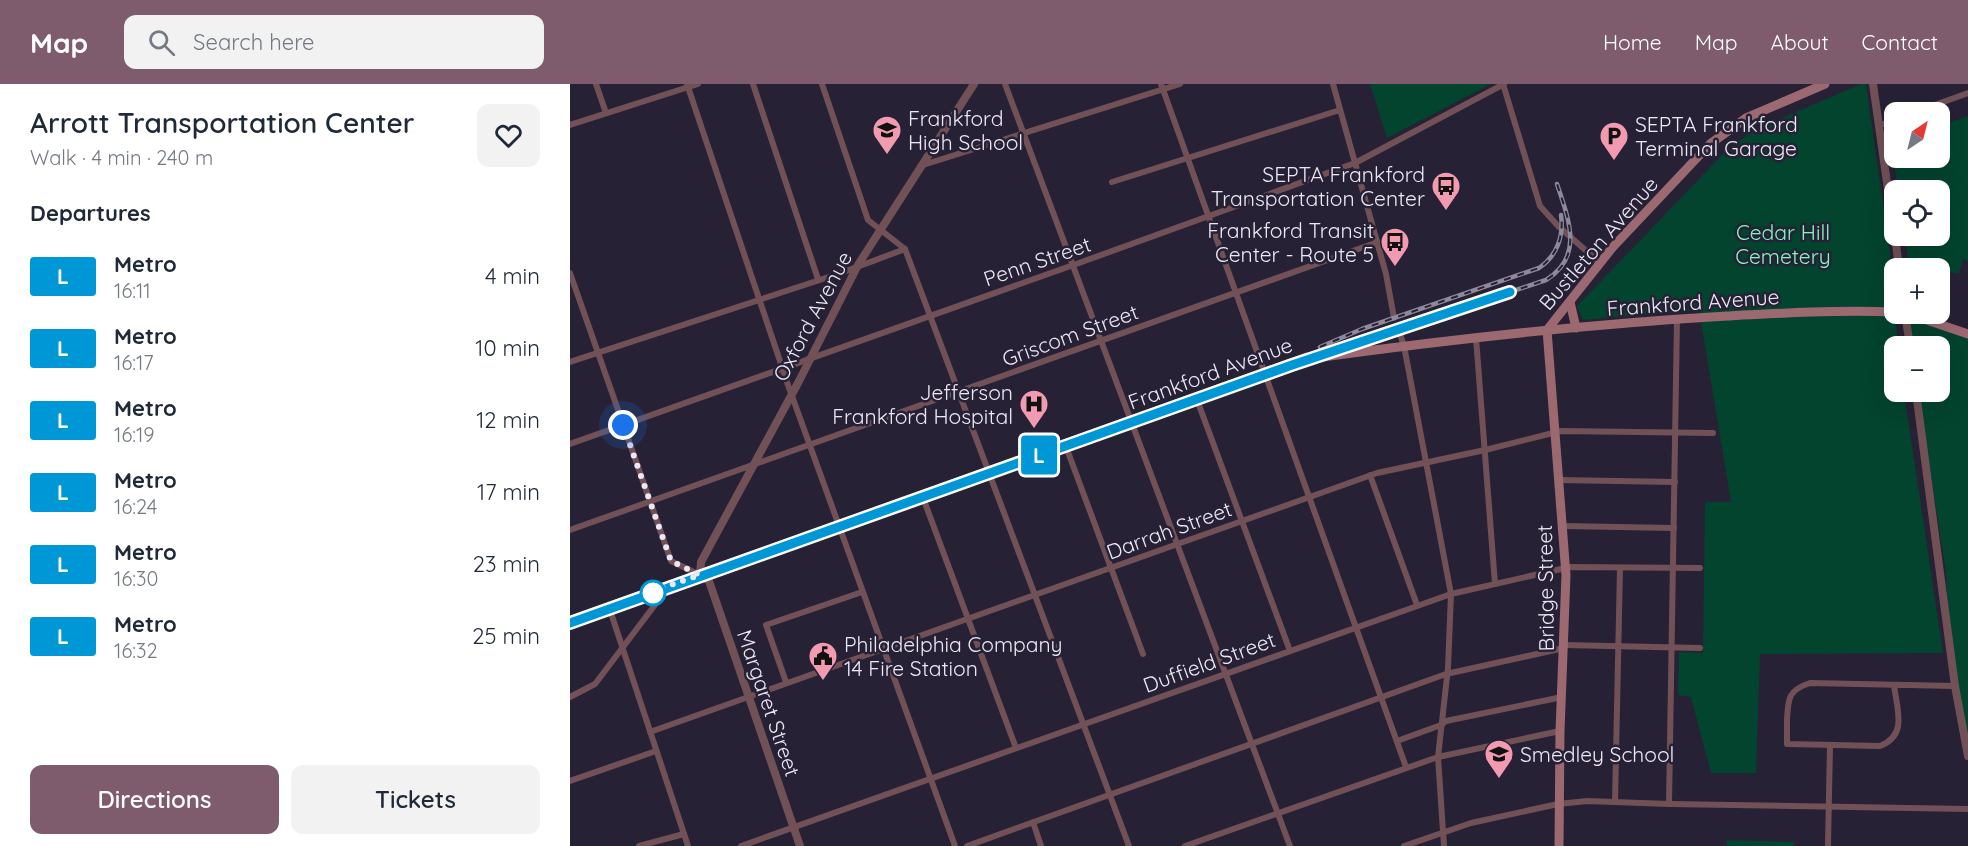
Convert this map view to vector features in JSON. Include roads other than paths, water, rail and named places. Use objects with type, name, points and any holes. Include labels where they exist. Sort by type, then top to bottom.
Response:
[{"type":"main road","name":"Bustleton Avenue","points":[[1547,330],[1646,210],[1710,144],[1760,110],[1825,84]]},
{"type":"main road","points":[[1570,302],[1576,328]]},
{"type":"main road","name":"Frankford Avenue","points":[[571,618],[700,575],[1307,357],[1315,358],[1547,330],[1677,319],[1848,310],[1884,312]]},
{"type":"main road","points":[[1938,324],[1968,334]]},
{"type":"main road","name":"Bridge Street","points":[[1547,330],[1566,568],[1558,804],[1559,846]]},
{"type":"street","points":[[596,84],[606,113]]},
{"type":"street","points":[[570,125],[698,84]]},
{"type":"street","points":[[753,84],[818,279]]},
{"type":"street","points":[[822,84],[868,220],[905,249],[1129,846]]},
{"type":"street","name":"Oxford Avenue","points":[[700,575],[705,555],[811,358],[858,265],[974,84]]},
{"type":"street","points":[[1005,84],[1290,846]]},
{"type":"street","points":[[923,165],[1024,135],[1162,87],[1180,84]]},
{"type":"street","points":[[1333,84],[1378,242],[1394,318]]},
{"type":"street","points":[[1503,84],[1540,206],[1558,226],[1600,263]]},
{"type":"street","name":"Penn Street","points":[[570,444],[783,370],[1355,163],[1503,84]]},
{"type":"street","points":[[1873,84],[1888,180]]},
{"type":"street","points":[[687,86],[791,394],[954,846]]},
{"type":"street","points":[[1162,87],[1406,767]]},
{"type":"street","points":[[1943,102],[1968,93]]},
{"type":"street","points":[[1112,182],[1340,110]]},
{"type":"street","points":[[1880,125],[1884,124]]},
{"type":"street","name":"Griscom Street","points":[[570,530],[1378,242]]},
{"type":"street","points":[[570,362],[841,273],[905,249]]},
{"type":"street","points":[[570,273],[671,561],[700,575]]},
{"type":"street","points":[[1669,804],[1677,319]]},
{"type":"street","points":[[1399,331],[1404,346],[1451,594],[1438,757],[1444,846]]},
{"type":"street","points":[[1476,338],[1495,584]]},
{"type":"street","points":[[1196,397],[1290,651]]},
{"type":"street","points":[[1917,402],[1955,686],[1968,756]]},
{"type":"street","name":"Darrah Street","points":[[650,732],[1370,475],[1555,432],[1713,433]]},
{"type":"street","points":[[1065,444],[1143,654]]},
{"type":"street","points":[[1370,475],[1417,605]]},
{"type":"street","points":[[1558,480],[1675,482]]},
{"type":"street","points":[[922,495],[1016,748]]},
{"type":"street","points":[[1562,526],[1674,528]]},
{"type":"street","name":"Duffield Street","points":[[741,846],[1451,594],[1566,568],[1700,568]]},
{"type":"street","points":[[1615,802],[1620,568]]},
{"type":"street","name":"Margaret Street","points":[[700,575],[709,582],[800,846]]},
{"type":"street","points":[[570,697],[595,684],[671,585]]},
{"type":"street","points":[[786,682],[766,625],[862,592]]},
{"type":"street","points":[[609,607],[688,846]]},
{"type":"street","points":[[967,846],[1446,674],[1564,647],[1700,648]]},
{"type":"street","points":[[1894,686],[1899,728],[1892,740],[1876,746],[1787,744],[1790,695],[1795,689],[1809,684],[1955,686]]},
{"type":"street","points":[[1397,741],[1441,725],[1446,721],[1562,697]]},
{"type":"street","points":[[1185,846],[1438,757],[1560,731]]},
{"type":"street","points":[[1828,846],[1830,746]]},
{"type":"street","points":[[570,781],[656,751]]},
{"type":"street","points":[[1404,846],[1471,823],[1558,804],[1587,801],[1968,809]]},
{"type":"street","points":[[1033,822],[1041,846]]},
{"type":"street","points":[[639,846],[684,834]]},
{"type":"railway","points":[[570,623],[1292,365],[1546,280],[1566,260],[1570,248],[1569,223],[1557,184]]},
{"type":"railway","points":[[1320,347],[1362,329],[1539,268],[1550,258],[1558,245],[1561,215]]},
{"type":"metro line","name":"L","points":[[570,623],[1292,365],[1510,292]]},
{"type":"place","name":"Frankford High School","points":[[887,156]]},
{"type":"place","name":"SEPTA Frankford Terminal Garage","points":[[1614,162]]},
{"type":"place","name":"SEPTA Frankford Transportation Center","points":[[1446,212]]},
{"type":"place","name":"Frankford Transit Center - Route 5","points":[[1395,268]]},
{"type":"place","name":"Jefferson Frankford Hospital","points":[[1034,430]]},
{"type":"place","name":"Philadelphia Company 14 Fire Station","points":[[823,682]]},
{"type":"place","name":"Smedley School","points":[[1499,780]]},
{"type":"park label","name":"Cedar Hill Cemetery","points":[[1783,244]]}]
